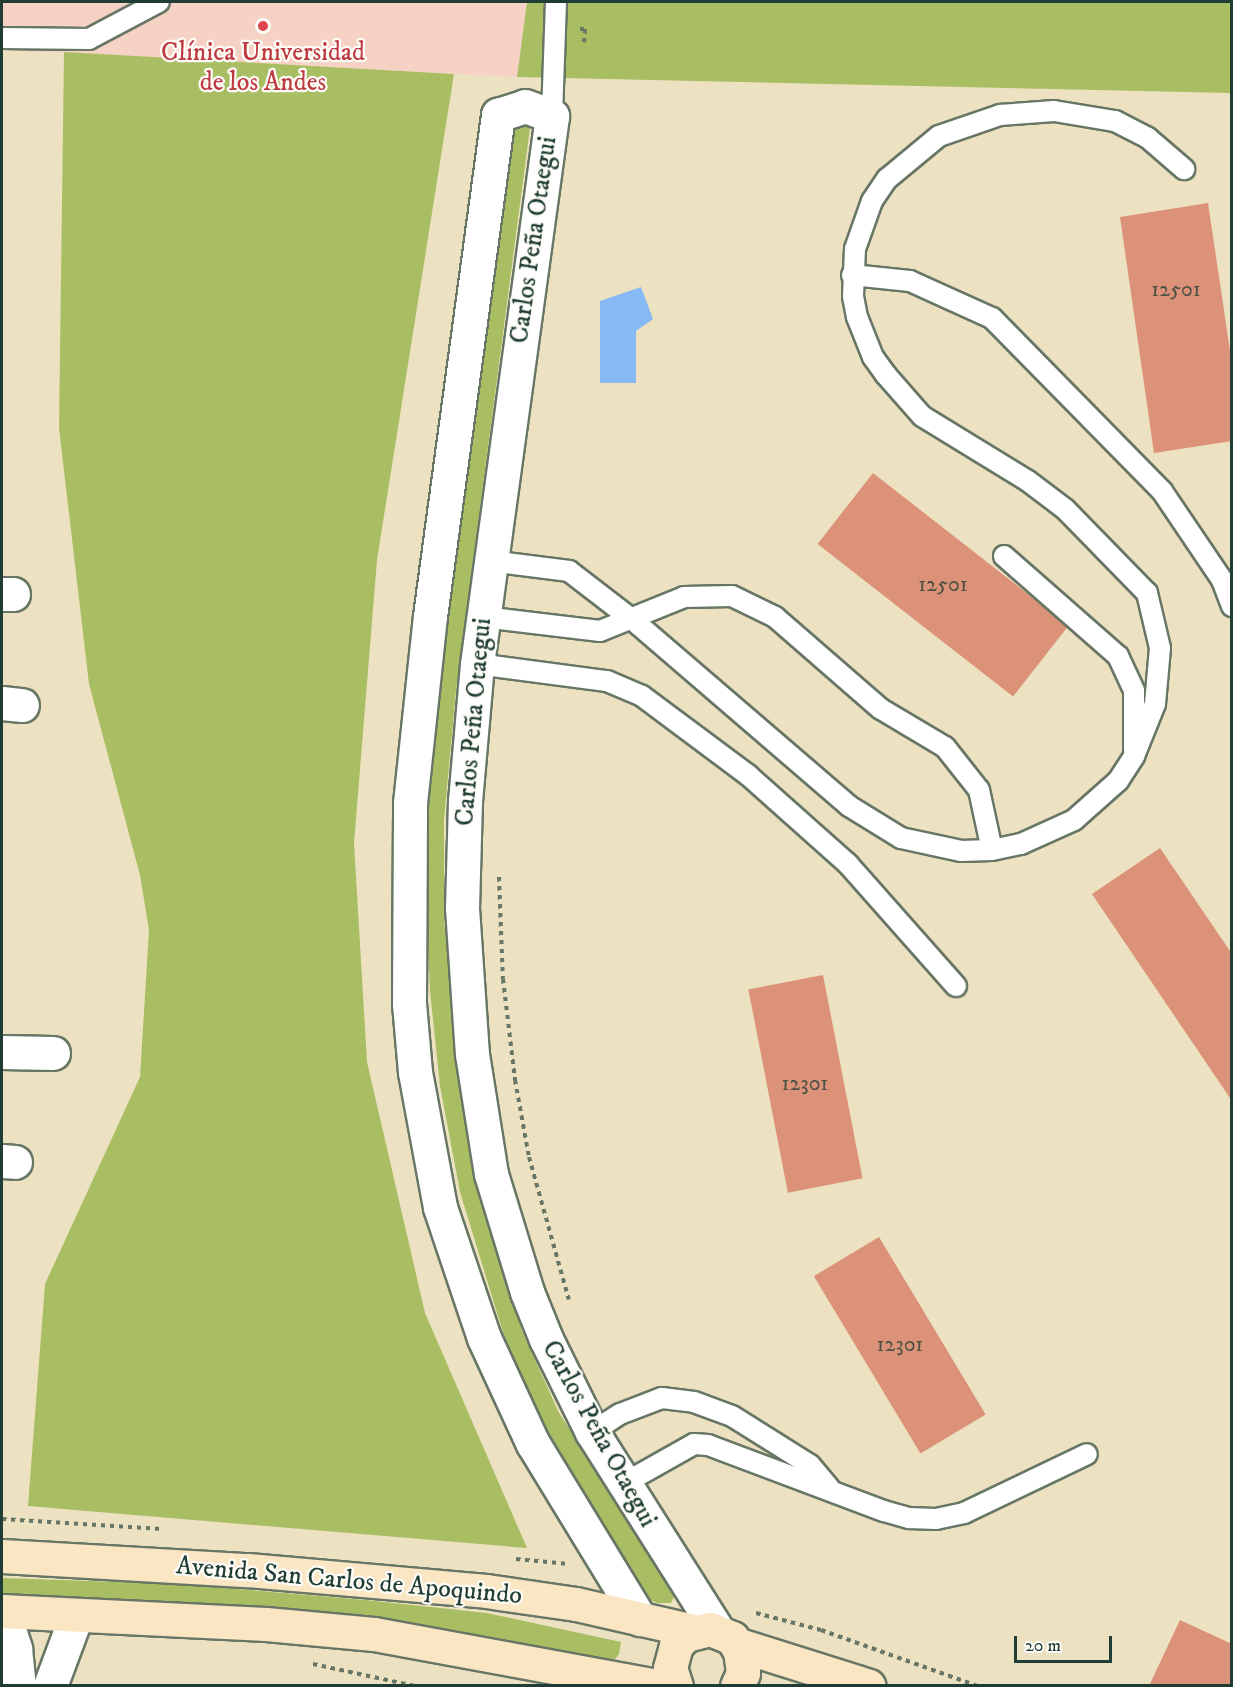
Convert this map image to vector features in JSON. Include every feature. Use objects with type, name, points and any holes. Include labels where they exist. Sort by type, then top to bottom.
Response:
[{"type":"street","name":"Carlos Peña Otaegui","points":[[640,1619],[563,1495],[507,1391],[460,1273],[426,1140],[409,1003],[410,803],[430,616],[498,114],[525,106],[552,117],[490,561],[477,664],[465,801],[462,908],[480,1114],[494,1184],[526,1292],[592,1432],[716,1635]]},
{"type":"street","points":[[2,1052],[53,1053]]},
{"type":"street","name":"Avenida San Carlos de Apoquindo","points":[[2,1556],[440,1586],[526,1595],[716,1635],[869,1686]]},
{"type":"street","points":[[2,1611],[15,1649],[19,1686]]},
{"type":"street","name":"Avenida San Carlos de Apoquindo","points":[[2,1611],[266,1624],[374,1634],[658,1686]]},
{"type":"street","points":[[50,1686],[76,1616]]},
{"type":"street","points":[[676,1686],[670,1668],[672,1653],[680,1640],[716,1635],[743,1665],[737,1686]]},
{"type":"lane","points":[[2,38],[88,39],[159,2]]},
{"type":"lane","points":[[552,117],[556,2]]},
{"type":"lane","points":[[490,561],[569,570],[634,621],[778,748],[874,824],[930,847],[992,850],[1021,844],[1074,820],[1118,781],[1134,756],[1155,704],[1160,676],[1156,620],[1148,593],[1065,509],[1028,481],[922,416],[886,375],[864,338],[853,296],[852,274],[861,224],[887,179],[939,136],[1000,115],[1054,111],[1115,121],[1148,138],[1184,169]]},
{"type":"lane","points":[[852,274],[910,281],[992,318],[1162,491],[1222,580],[1232,606]]},
{"type":"lane","points":[[1004,556],[1118,656],[1134,691],[1134,756]]},
{"type":"lane","points":[[483,617],[600,631],[634,621],[684,597],[732,596],[776,617],[881,709],[945,747],[979,790],[992,850]]},
{"type":"lane","points":[[477,664],[607,681],[642,696],[748,775],[848,864],[956,986]]},
{"type":"lane","points":[[592,1432],[620,1414],[662,1398],[694,1402],[732,1416],[810,1465],[829,1488]]},
{"type":"lane","points":[[623,1484],[694,1444],[708,1445],[829,1488],[884,1511],[909,1518],[936,1519],[964,1513],[1087,1454]]},
{"type":"path","points":[[554,28],[585,29],[583,49]]},
{"type":"path","points":[[499,870],[503,979],[515,1080],[531,1168],[571,1308]]},
{"type":"path","points":[[2,1519],[173,1530]]},
{"type":"path","points":[[503,1558],[572,1564],[595,1544]]},
{"type":"path","points":[[749,1611],[821,1630],[977,1686]]},
{"type":"path","points":[[301,1662],[415,1686]]},
{"type":"shaded area","name":"Clínica Universidad de los Andes","points":[[2,2],[527,2],[517,77],[2,50]]},
{"type":"green space","points":[[527,2],[1231,2],[1231,93],[517,77]]},
{"type":"green space","points":[[64,52],[454,74],[377,560],[354,843],[367,1062],[425,1313],[527,1548],[28,1506],[45,1284],[140,1077],[149,930],[140,875],[89,684],[59,428]]},
{"type":"green space","points":[[526,121],[530,128],[456,690],[444,820],[444,921],[471,1147],[497,1252],[522,1331],[559,1413],[676,1592],[671,1603],[657,1603],[639,1594],[538,1416],[509,1352],[460,1192],[440,1086],[430,991],[423,818],[437,666],[511,128]]},
{"type":"green space","points":[[2,1578],[179,1584],[365,1600],[487,1613],[621,1642],[619,1654],[612,1663],[380,1619],[271,1608],[2,1596]]},
{"type":"water","points":[[641,287],[653,319],[636,331],[636,383],[600,383],[600,301]]},
{"type":"building","points":[[1208,203],[1232,364],[1232,441],[1154,453],[1120,217]]},
{"type":"building","points":[[873,473],[1068,626],[1013,697],[818,544]]},
{"type":"building","points":[[1160,848],[1232,954],[1232,1101],[1092,894]]},
{"type":"building","points":[[823,975],[862,1178],[788,1193],[748,990]]},
{"type":"building","points":[[879,1237],[986,1414],[920,1454],[814,1276]]},
{"type":"building","points":[[1180,1620],[1232,1644],[1232,1686],[1149,1686]]},
{"type":"place","name":"Clínica Universidad de los Andes","points":[[263,26]]}]
